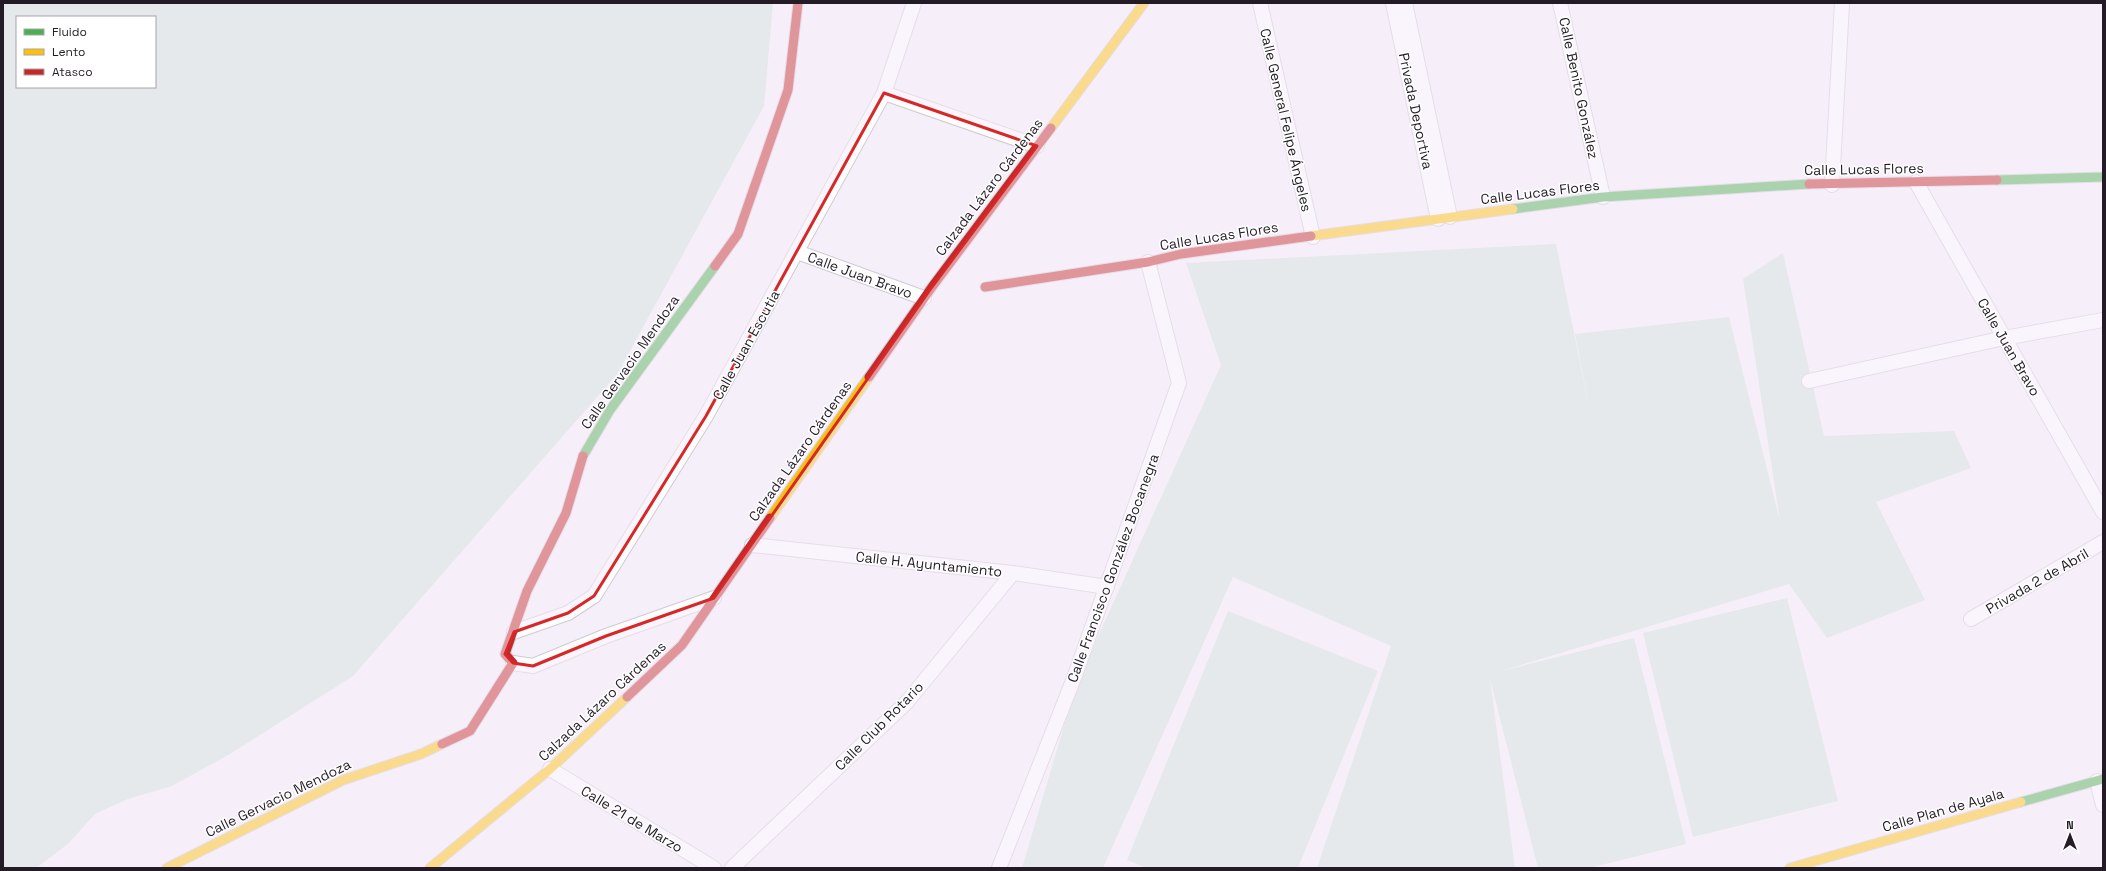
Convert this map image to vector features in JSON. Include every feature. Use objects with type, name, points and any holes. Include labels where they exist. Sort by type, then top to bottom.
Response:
[{"type":"street","name":"Calle Gervacio Mendoza","points":[[167,868],[343,780],[421,754],[470,731],[513,663],[505,654],[514,632],[527,591],[566,513],[582,458],[610,410],[738,234],[788,90],[798,3]]},
{"type":"street","name":"Calle Juan Escutia","points":[[514,632],[568,612],[594,596],[706,416],[884,93],[914,3]]},
{"type":"street","name":"Calzada Lázaro Cárdenas","points":[[430,868],[550,769],[682,645],[924,298],[1144,3]]},
{"type":"street","name":"Calle General Felipe Ángeles","points":[[1260,3],[1312,236]]},
{"type":"street","name":"Privada Deportiva","points":[[1393,3],[1444,218]]},
{"type":"street","name":"Privada Deportiva","points":[[1405,3],[1444,218]]},
{"type":"street","name":"Calle Benito González","points":[[1560,3],[1602,197]]},
{"type":"street","points":[[1832,185],[1842,3]]},
{"type":"street","points":[[884,93],[1037,146]]},
{"type":"street","name":"Calle Lucas Flores","points":[[985,287],[1148,262],[1181,254],[1602,197],[1802,184],[1832,185],[2103,177]]},
{"type":"street","name":"Calle Juan Bravo","points":[[1916,182],[2103,512]]},
{"type":"street","name":"Calle Juan Bravo","points":[[797,252],[924,298]]},
{"type":"street","name":"Calle Francisco González Bocanegra","points":[[999,868],[1074,678],[1179,383],[1148,262]]},
{"type":"street","points":[[1809,381],[2004,338],[2103,320]]},
{"type":"street","name":"Privada 2 de Abril","points":[[1971,619],[2103,542]]},
{"type":"street","name":"Calle H. Ayuntamiento","points":[[752,545],[1013,573],[1107,587]]},
{"type":"street","name":"Calle Club Rotario","points":[[732,868],[906,703],[1013,573]]},
{"type":"street","points":[[513,663],[533,666],[606,636],[714,598]]},
{"type":"street","name":"Calle 21 de Marzo","points":[[550,769],[714,868]]},
{"type":"street","points":[[2100,780],[2103,805]]},
{"type":"street","name":"Calle Plan de Ayala","points":[[1790,868],[2100,780]]},
{"type":"highlighted area","points":[[884,93],[1037,146],[932,287],[714,598],[606,636],[533,666],[513,663],[505,654],[514,632],[568,613],[594,596],[706,416]]},
{"type":"green space","points":[[3,3],[773,3],[764,106],[618,373],[353,676],[230,754],[172,786],[128,799],[95,814],[69,843],[39,866],[33,868],[3,868]]},
{"type":"green space","points":[[1556,244],[1593,427],[1575,334],[1729,317],[1780,521],[1743,279],[1783,253],[1824,436],[1954,431],[1971,468],[1876,502],[1925,600],[1827,638],[1789,584],[1501,671],[1634,638],[1686,844],[1589,868],[1538,868],[1490,679],[1515,868],[1317,868],[1391,646],[1233,577],[1103,868],[1022,868],[1076,685],[1221,365],[1186,263]]},
{"type":"green space","points":[[1787,598],[1838,801],[1693,837],[1643,633]]},
{"type":"green space","points":[[1228,611],[1378,671],[1298,868],[1147,868],[1127,860]]},
{"type":"traffic: fast","points":[[1997,180],[2103,177]]},
{"type":"traffic: fast","points":[[1513,209],[1603,197],[1809,184]]},
{"type":"traffic: fast","points":[[583,456],[610,410],[715,266]]},
{"type":"traffic: fast","points":[[2021,802],[2103,779]]},
{"type":"traffic: slow","points":[[1051,128],[1144,3]]},
{"type":"traffic: slow","points":[[1311,236],[1513,209]]},
{"type":"traffic: slow","points":[[770,518],[869,377]]},
{"type":"traffic: slow","points":[[430,868],[550,769],[627,697]]},
{"type":"traffic: slow","points":[[167,868],[343,780],[421,754],[442,744]]},
{"type":"traffic: slow","points":[[1790,868],[2021,802]]},
{"type":"traffic: jam","points":[[715,266],[738,234],[788,90],[798,3]]},
{"type":"traffic: jam","points":[[869,377],[932,287],[1051,128]]},
{"type":"traffic: jam","points":[[1809,184],[1997,180]]},
{"type":"traffic: jam","points":[[985,287],[1148,262],[1181,254],[1311,236]]},
{"type":"traffic: jam","points":[[442,744],[470,731],[513,663],[505,654],[527,591],[566,513],[583,456]]},
{"type":"traffic: jam","points":[[627,697],[682,645],[770,518]]}]
